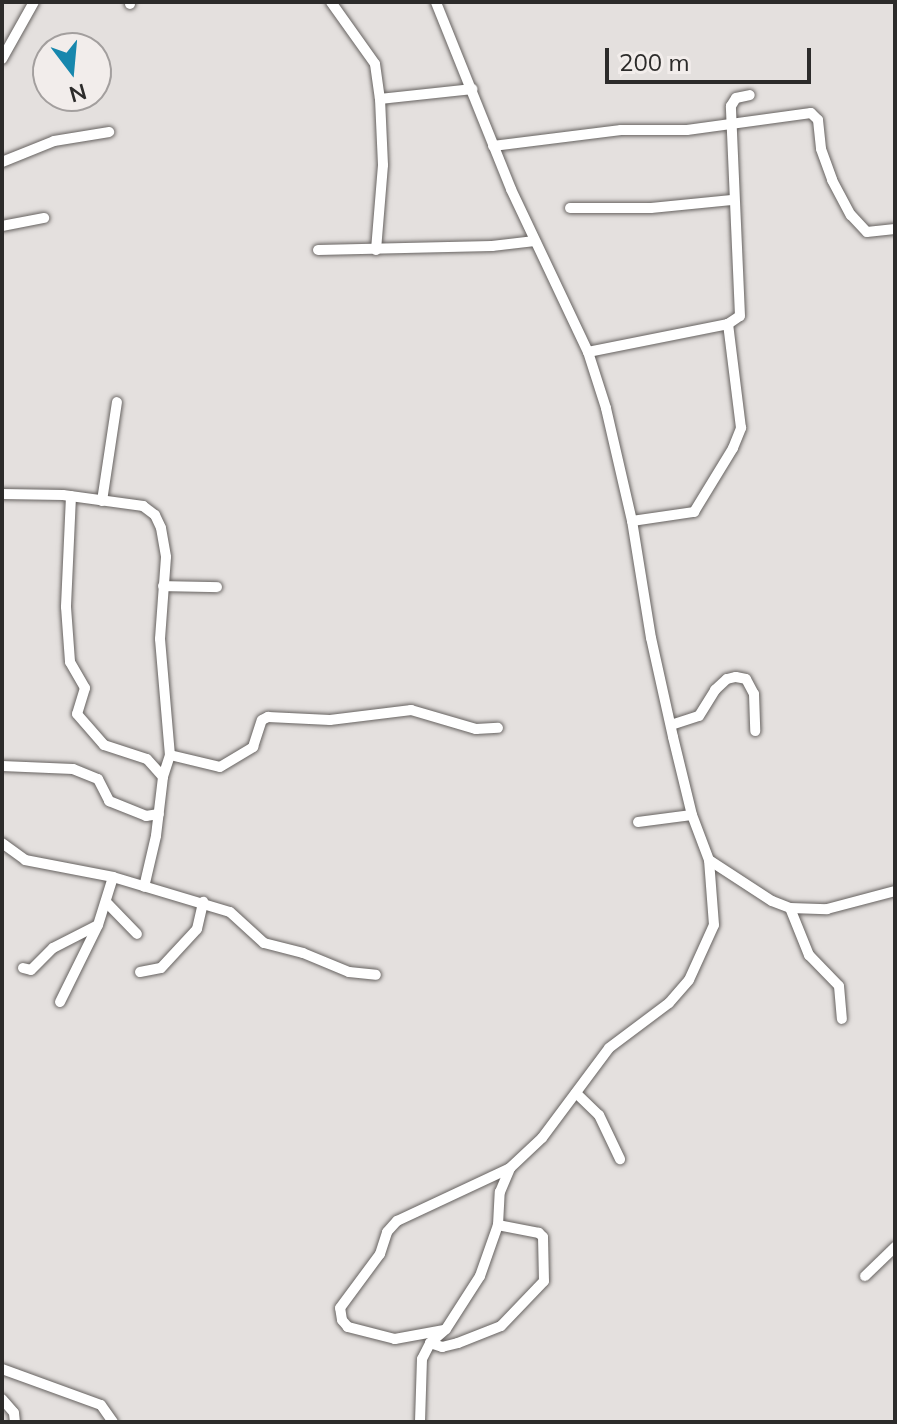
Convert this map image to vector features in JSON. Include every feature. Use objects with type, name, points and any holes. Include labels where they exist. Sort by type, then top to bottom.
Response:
[{"type":"street","points":[[2,59],[34,2]]},
{"type":"street","points":[[331,2],[375,64],[383,165],[376,250]]},
{"type":"street","points":[[436,2],[493,146],[588,352],[613,430],[651,638],[692,815],[709,860],[714,925],[699,965],[669,1003],[609,1048],[542,1138],[510,1168],[397,1221],[387,1232],[371,1267],[340,1304],[342,1320],[348,1327],[385,1337],[395,1339],[446,1329]]},
{"type":"street","points":[[380,99],[472,89]]},
{"type":"street","points":[[588,352],[728,324],[740,316],[732,200],[732,102],[750,95]]},
{"type":"street","points":[[493,146],[621,130],[687,130],[792,112],[816,115],[825,163],[851,215],[867,232],[895,229]]},
{"type":"street","points":[[2,162],[54,141],[109,132]]},
{"type":"street","points":[[570,208],[651,208],[732,200]]},
{"type":"street","points":[[2,226],[44,218]]},
{"type":"street","points":[[318,250],[376,250],[535,241]]},
{"type":"street","points":[[632,521],[694,512],[733,448],[741,428],[728,324]]},
{"type":"street","points":[[102,501],[117,402]]},
{"type":"street","points":[[2,494],[71,496],[143,506],[155,515],[161,528],[166,557],[160,639],[170,755],[163,777],[144,887]]},
{"type":"street","points":[[71,496],[66,607],[70,662],[85,688],[77,714],[104,745],[147,759],[163,777]]},
{"type":"street","points":[[163,586],[217,587]]},
{"type":"street","points":[[671,725],[699,716],[715,690],[727,679],[736,677],[746,679],[754,694],[755,731]]},
{"type":"street","points":[[170,755],[220,767],[253,747],[262,720],[268,717],[330,720],[411,710],[476,729],[498,728]]},
{"type":"street","points":[[2,766],[73,769],[98,779],[109,801],[146,816],[159,814]]},
{"type":"street","points":[[638,822],[692,815]]},
{"type":"street","points":[[2,843],[25,860],[113,877],[203,902],[230,912],[264,943],[303,953],[349,972],[376,975]]},
{"type":"street","points":[[709,860],[772,901],[790,908],[827,909],[895,891]]},
{"type":"street","points":[[60,1002],[98,925],[113,877]]},
{"type":"street","points":[[140,972],[161,968],[197,929],[203,902]]},
{"type":"street","points":[[107,903],[137,934]]},
{"type":"street","points":[[790,908],[809,955],[839,986],[842,1019]]},
{"type":"street","points":[[23,968],[31,970],[53,948],[98,925]]},
{"type":"street","points":[[576,1093],[599,1115],[620,1159]]},
{"type":"street","points":[[420,1422],[420,1370],[430,1343],[446,1329],[480,1276],[498,1225],[500,1192],[510,1168]]},
{"type":"street","points":[[430,1343],[442,1347],[501,1326],[544,1281],[543,1237],[539,1233],[498,1225]]},
{"type":"street","points":[[865,1276],[895,1247]]},
{"type":"street","points":[[2,1369],[101,1405],[113,1422]]},
{"type":"street","points":[[2,1399],[14,1413],[15,1422]]}]
